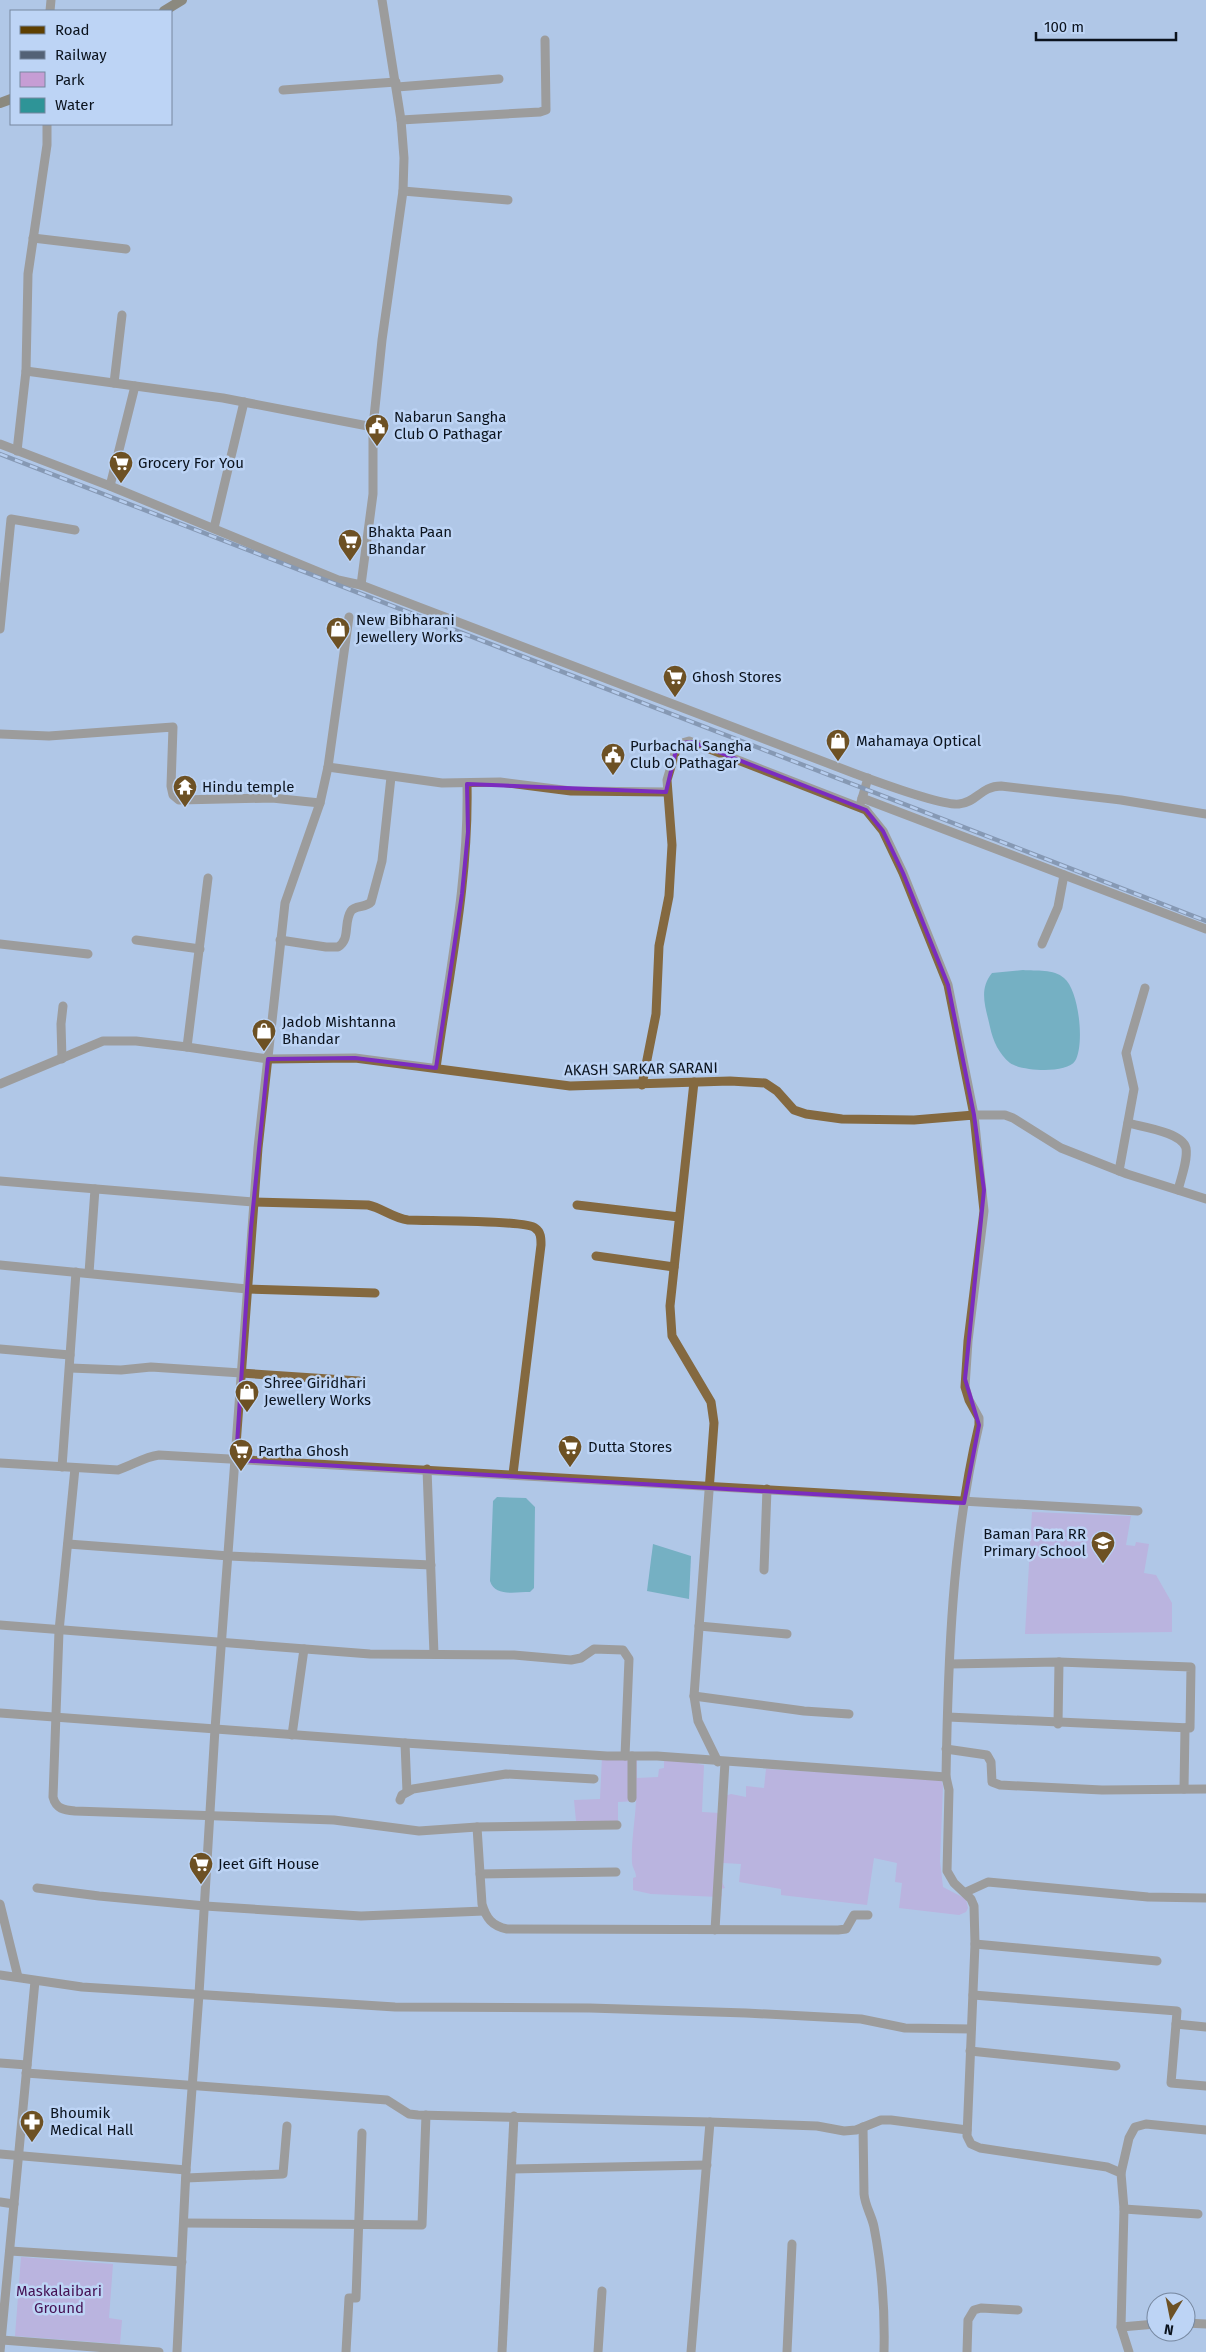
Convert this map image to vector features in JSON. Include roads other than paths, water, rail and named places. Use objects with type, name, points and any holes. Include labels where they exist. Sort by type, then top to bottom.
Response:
[{"type":"street","points":[[166,10],[182,0]]},
{"type":"street","points":[[361,585],[373,494],[373,427],[382,340],[403,191],[404,158],[401,120],[382,0]]},
{"type":"street","points":[[401,120],[540,112],[546,110],[545,40]]},
{"type":"street","points":[[283,90],[499,79]]},
{"type":"street","points":[[17,450],[26,371],[28,274],[47,145],[47,125]]},
{"type":"street","points":[[403,191],[508,200]]},
{"type":"street","points":[[33,238],[126,249]]},
{"type":"street","points":[[114,383],[122,315]]},
{"type":"street","points":[[26,371],[244,402],[373,427]]},
{"type":"street","points":[[110,486],[135,386]]},
{"type":"street","points":[[214,528],[244,402]]},
{"type":"street","points":[[0,444],[110,486],[338,580],[361,585],[868,778],[954,804],[970,801],[988,788],[1000,786],[1121,800],[1206,814]]},
{"type":"street","points":[[0,629],[5,539],[12,519],[75,530]]},
{"type":"street","points":[[177,2352],[186,2174],[205,1906],[214,1729],[229,1556],[254,1202],[268,1059],[280,940],[287,892],[320,803],[328,767],[349,617]]},
{"type":"street","points":[[0,734],[49,736],[173,726],[171,786],[173,795],[179,800],[272,798],[320,803]]},
{"type":"street","points":[[642,1085],[656,1014],[659,946],[669,896],[672,845],[671,817],[667,792],[668,772],[676,750],[682,744],[689,741],[866,810],[883,831],[903,873],[948,985],[974,1116],[984,1211],[965,1378],[966,1393],[979,1418],[979,1425],[964,1502],[950,1664],[946,1749],[946,1776],[949,1790],[947,1872],[954,1883],[966,1892],[973,1902],[976,1944],[967,2130],[969,2142],[980,2148],[1107,2167],[1121,2173]]},
{"type":"street","points":[[328,767],[391,777],[467,784],[500,782],[591,792],[667,792]]},
{"type":"street","points":[[280,940],[326,948],[338,947],[345,940],[350,913],[353,908],[367,906],[371,902],[382,861],[391,777]]},
{"type":"street","points":[[859,808],[868,778]]},
{"type":"street","points":[[436,1068],[463,885],[468,832],[467,784]]},
{"type":"street","points":[[862,798],[1206,929]]},
{"type":"street","points":[[1042,944],[1058,906],[1064,875]]},
{"type":"street","points":[[187,1047],[208,878]]},
{"type":"street","points":[[136,940],[200,949]]},
{"type":"street","points":[[0,944],[88,954]]},
{"type":"street","points":[[1119,1170],[1134,1089],[1126,1053],[1146,988]]},
{"type":"street","points":[[62,1059],[61,1024],[63,1006]]},
{"type":"street","name":"AKASH SARKAR SARANI","points":[[0,1084],[104,1041],[128,1040],[268,1059],[355,1058],[570,1086],[694,1082],[765,1083],[777,1091],[794,1110],[820,1117],[914,1120],[1005,1115],[1013,1118],[1050,1143],[1119,1170],[1206,1199]]},
{"type":"street","points":[[694,1082],[670,1306],[672,1336],[706,1393],[713,1409],[710,1486],[694,1696],[698,1721],[721,1762],[715,1930]]},
{"type":"street","points":[[1128,1123],[1167,1133],[1184,1143],[1186,1154],[1178,1190]]},
{"type":"street","points":[[0,1181],[254,1202],[368,1205],[379,1207],[397,1218],[408,1220],[530,1225],[536,1228],[541,1235],[542,1245],[513,1474]]},
{"type":"street","points":[[89,1273],[95,1189]]},
{"type":"street","points":[[577,1205],[679,1217]]},
{"type":"street","points":[[596,1256],[674,1267]]},
{"type":"street","points":[[0,1265],[247,1289],[375,1293]]},
{"type":"street","points":[[62,1467],[76,1272]]},
{"type":"street","points":[[0,1350],[70,1355]]},
{"type":"street","points":[[70,1368],[122,1370],[151,1367],[359,1381]]},
{"type":"street","points":[[0,1463],[118,1470],[133,1465],[147,1457],[159,1455],[1138,1511]]},
{"type":"street","points":[[75,1468],[59,1631],[55,1716],[53,1797],[55,1804],[60,1808],[75,1811],[334,1820],[419,1831],[477,1827],[617,1825]]},
{"type":"street","points":[[427,1469],[434,1654]]},
{"type":"street","points":[[764,1570],[767,1489]]},
{"type":"street","points":[[68,1544],[229,1556],[431,1565]]},
{"type":"street","points":[[0,1625],[370,1654],[514,1655],[571,1660],[581,1658],[594,1649],[624,1650],[629,1659],[628,1756],[632,1798]]},
{"type":"street","points":[[699,1626],[787,1634]]},
{"type":"street","points":[[292,1735],[304,1649]]},
{"type":"street","points":[[948,1717],[1058,1724],[1190,1728],[1191,1668],[1059,1662],[950,1664]]},
{"type":"street","points":[[1058,1724],[1059,1662]]},
{"type":"street","points":[[694,1696],[804,1711],[849,1714]]},
{"type":"street","points":[[0,1713],[405,1743],[946,1776]]},
{"type":"street","points":[[1184,1789],[1185,1728]]},
{"type":"street","points":[[405,1743],[407,1792]]},
{"type":"street","points":[[946,1749],[987,1755],[991,1762],[992,1782],[1000,1785],[1102,1790],[1206,1789]]},
{"type":"street","points":[[400,1800],[407,1792],[467,1779],[506,1774],[594,1779]]},
{"type":"street","points":[[477,1827],[484,1911],[496,1927],[507,1929],[838,1930],[846,1929],[854,1915],[868,1915]]},
{"type":"street","points":[[480,1874],[616,1872]]},
{"type":"street","points":[[966,1892],[974,1886],[988,1882],[1148,1897],[1206,1898]]},
{"type":"street","points":[[37,1888],[205,1906],[361,1916],[484,1911]]},
{"type":"street","points":[[0,1904],[18,1977]]},
{"type":"street","points":[[976,1944],[1157,1961]]},
{"type":"street","points":[[0,1975],[82,1987],[395,2006],[510,2009],[590,2008],[746,2013],[862,2020],[890,2027],[971,2029]]},
{"type":"street","points":[[0,2352],[3,2288],[10,2251],[34,1981]]},
{"type":"street","points":[[973,1996],[1177,2012],[1171,2083],[1206,2086]]},
{"type":"street","points":[[1176,2024],[1206,2027]]},
{"type":"street","points":[[970,2052],[1116,2066]]},
{"type":"street","points":[[0,2063],[26,2069],[386,2100],[408,2114],[818,2126],[844,2131],[863,2127],[881,2120],[891,2120],[967,2130]]},
{"type":"street","points":[[184,2223],[422,2225],[426,2115]]},
{"type":"street","points":[[502,2352],[514,2116]]},
{"type":"street","points":[[692,2352],[710,2122]]},
{"type":"street","points":[[1129,2352],[1121,2327],[1124,2210],[1121,2173],[1129,2138],[1135,2127],[1146,2124],[1206,2130]]},
{"type":"street","points":[[0,2154],[186,2174],[283,2174],[287,2126]]},
{"type":"street","points":[[863,2127],[865,2205],[874,2225],[880,2266],[884,2352]]},
{"type":"street","points":[[346,2352],[349,2298],[356,2298],[362,2133]]},
{"type":"street","points":[[512,2169],[707,2165]]},
{"type":"street","points":[[0,2202],[14,2204]]},
{"type":"street","points":[[1124,2210],[1198,2214]]},
{"type":"street","points":[[787,2352],[792,2244]]},
{"type":"street","points":[[10,2251],[182,2262]]},
{"type":"street","points":[[598,2352],[602,2291]]},
{"type":"street","points":[[968,2352],[968,2320],[974,2310],[981,2308],[1018,2310]]},
{"type":"street","points":[[1121,2327],[1146,2325]]},
{"type":"street","points":[[2,2340],[107,2350],[159,2352]]},
{"type":"water","points":[[1023,970],[1055,973],[1064,978],[1069,984],[1077,1005],[1080,1031],[1078,1053],[1075,1061],[1070,1065],[1063,1068],[1044,1070],[1024,1068],[1010,1063],[997,1047],[991,1032],[985,1006],[985,986],[992,973]]},
{"type":"water","points":[[497,1497],[526,1498],[535,1507],[534,1588],[530,1592],[501,1592],[490,1581],[493,1501]]},
{"type":"water","points":[[653,1544],[691,1556],[689,1599],[647,1591]]},
{"type":"railway","points":[[0,454],[1206,921]]},
{"type":"place","name":"Nabarun Sangha Club O Pathagar","points":[[377,447]]},
{"type":"place","name":"Grocery For You","points":[[121,484]]},
{"type":"place","name":"Bhakta Paan Bhandar","points":[[350,562]]},
{"type":"place","name":"New Bibharani Jewellery Works","points":[[338,650]]},
{"type":"place","name":"Ghosh Stores","points":[[675,698]]},
{"type":"place","name":"Mahamaya Optical","points":[[838,762]]},
{"type":"place","name":"Purbachal Sangha Club O Pathagar","points":[[613,776]]},
{"type":"place","name":"Hindu temple","points":[[185,808]]},
{"type":"place","name":"Jadob Mishtanna Bhandar","points":[[264,1052]]},
{"type":"place","name":"Shree Giridhari Jewellery Works","points":[[247,1413]]},
{"type":"place","name":"Dutta Stores","points":[[570,1468]]},
{"type":"place","name":"Partha Ghosh","points":[[241,1472]]},
{"type":"place","name":"Baman Para RR Primary School","points":[[1103,1564]]},
{"type":"place","name":"Jeet Gift House","points":[[201,1885]]},
{"type":"place","name":"Bhoumik Medical Hall","points":[[32,2143]]},
{"type":"park label","name":"Maskalaibari Ground","points":[[59,2300]]}]
